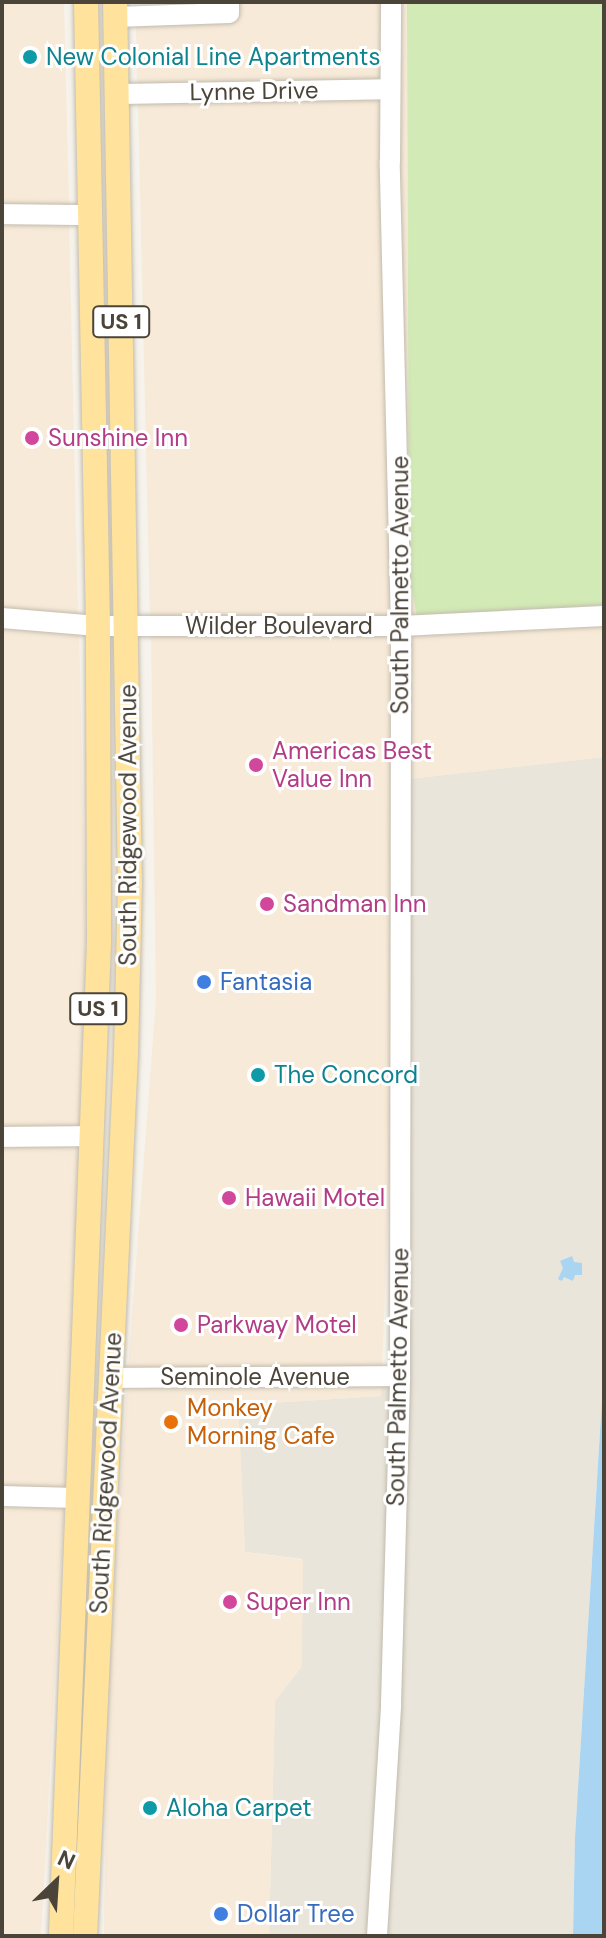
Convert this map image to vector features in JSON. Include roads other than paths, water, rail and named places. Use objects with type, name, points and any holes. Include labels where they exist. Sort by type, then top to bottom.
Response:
[{"type":"main road","name":"South Ridgewood Avenue","points":[[61,1936],[75,1508],[93,1136],[100,868],[86,2]]},
{"type":"main road","name":"South Ridgewood Avenue","points":[[85,1936],[119,1199],[130,885],[115,10]]},
{"type":"main road","points":[[93,1136],[107,1153],[119,1199]]},
{"type":"main road","points":[[75,1508],[89,1568],[101,1580]]},
{"type":"street","points":[[115,10],[229,13],[229,2]]},
{"type":"street","name":"South Palmetto Avenue","points":[[377,1936],[391,1704],[400,1376],[401,626],[391,2]]},
{"type":"street","name":"Lynne Drive","points":[[117,94],[390,89]]},
{"type":"street","points":[[2,214],[90,215]]},
{"type":"street","name":"Wilder Boulevard","points":[[2,618],[98,626],[401,626],[604,616]]},
{"type":"street","points":[[2,1137],[93,1136]]},
{"type":"street","name":"Seminole Avenue","points":[[111,1378],[400,1376]]},
{"type":"street","points":[[2,1496],[75,1508]]},
{"type":"water","points":[[572,1256],[574,1262],[582,1263],[582,1275],[575,1275],[573,1281],[564,1277],[562,1281],[558,1279],[563,1268],[560,1261]]},
{"type":"water","points":[[604,1367],[604,1936],[573,1936],[575,1837]]},
{"type":"place","name":"New Colonial Line Apartments","points":[[30,57]]},
{"type":"place","name":"Sunshine Inn","points":[[32,438]]},
{"type":"place","name":"Americas Best Value Inn","points":[[256,765]]},
{"type":"place","name":"Sandman Inn","points":[[267,904]]},
{"type":"place","name":"Fantasia","points":[[204,982]]},
{"type":"place","name":"The Concord","points":[[258,1075]]},
{"type":"place","name":"Hawaii Motel","points":[[229,1198]]},
{"type":"place","name":"Parkway Motel","points":[[181,1325]]},
{"type":"place","name":"Monkey Morning Cafe","points":[[171,1422]]},
{"type":"place","name":"Super Inn","points":[[230,1602]]},
{"type":"place","name":"Aloha Carpet","points":[[150,1808]]},
{"type":"place","name":"Dollar Tree","points":[[221,1914]]}]
